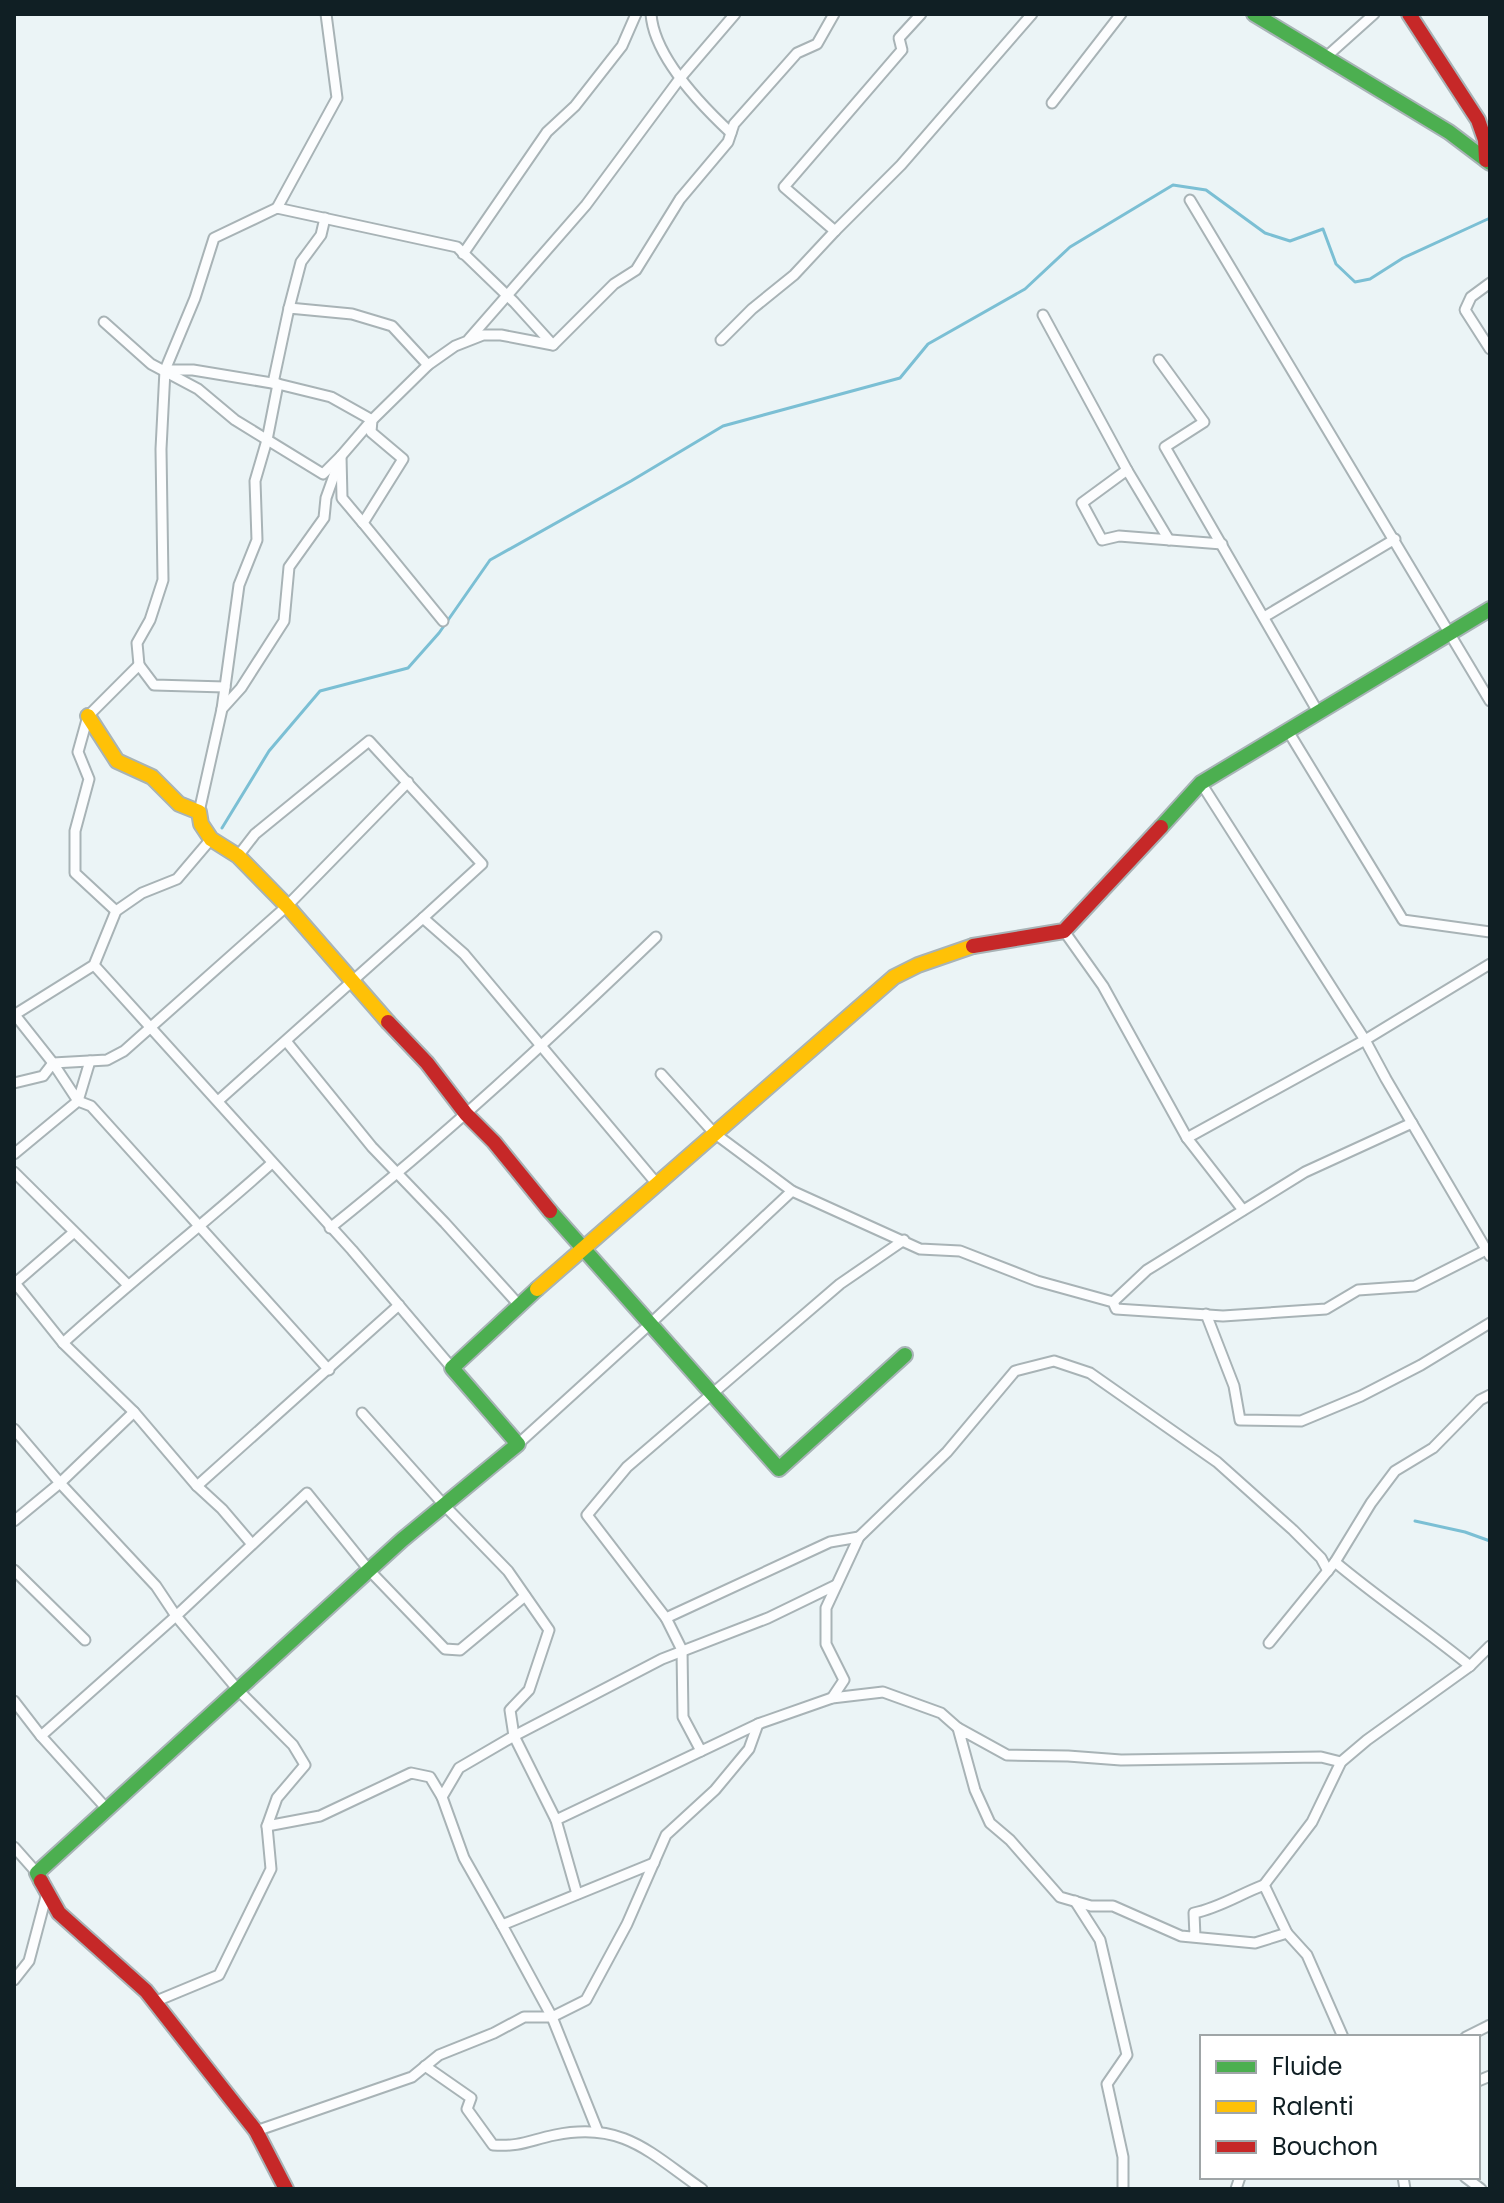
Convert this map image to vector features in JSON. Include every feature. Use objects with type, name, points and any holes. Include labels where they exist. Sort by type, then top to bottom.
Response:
[{"type":"street","points":[[225,687],[154,685],[139,665],[137,643],[150,620],[163,580],[161,449],[165,370],[195,298],[214,238],[277,208],[337,98],[326,14]]},
{"type":"street","points":[[463,254],[547,132],[575,106],[622,46],[636,14]]},
{"type":"street","points":[[651,14],[657,39],[681,77],[707,111],[731,133]]},
{"type":"street","points":[[467,341],[586,205],[681,77],[735,14]]},
{"type":"street","points":[[553,345],[614,284],[636,270],[680,199],[728,142],[734,124],[797,53],[817,44],[834,14]]},
{"type":"street","points":[[835,231],[784,187],[902,50],[899,38],[921,14]]},
{"type":"street","points":[[721,340],[752,309],[794,275],[901,165],[1032,14]]},
{"type":"street","points":[[1052,103],[1121,14]]},
{"type":"street","points":[[1254,14],[1449,132],[1488,161]]},
{"type":"street","points":[[1326,57],[1374,14]]},
{"type":"street","points":[[1409,14],[1484,116],[1488,161]]},
{"type":"street","points":[[1190,200],[1490,701]]},
{"type":"street","points":[[277,208],[457,247],[553,345]]},
{"type":"street","points":[[325,218],[321,235],[301,262],[289,308],[267,440],[255,481],[257,540],[239,585],[222,709],[199,812],[201,824],[211,839],[238,856],[287,906],[352,983],[427,1063],[466,1114],[494,1142],[561,1224],[779,1469],[905,1355]]},
{"type":"street","points":[[1490,283],[1471,297],[1465,310],[1490,349]]},
{"type":"street","points":[[289,308],[352,314],[392,326],[428,365]]},
{"type":"street","points":[[1043,315],[1127,470],[1169,540]]},
{"type":"street","points":[[104,322],[151,364],[198,389],[235,420],[323,474],[428,365],[455,346],[483,335],[501,335],[553,345]]},
{"type":"street","points":[[1159,360],[1204,422],[1165,447],[1318,712]]},
{"type":"street","points":[[165,370],[193,370],[331,397],[372,420]]},
{"type":"street","points":[[363,523],[403,459],[371,432],[372,420]]},
{"type":"street","points":[[341,456],[342,498],[443,621]]},
{"type":"street","points":[[222,709],[241,688],[284,621],[289,567],[324,518],[326,498],[341,456]]},
{"type":"street","points":[[1127,470],[1082,503],[1102,540],[1119,536],[1222,544]]},
{"type":"street","points":[[1264,617],[1395,539]]},
{"type":"street","points":[[452,1368],[519,1305],[894,977],[971,946],[1064,931],[1201,783],[1490,609]]},
{"type":"street","points":[[116,911],[75,873],[75,831],[89,779],[78,752],[88,716],[139,665]]},
{"type":"street","points":[[88,716],[117,761],[152,777],[179,804],[199,812]]},
{"type":"street","points":[[1288,731],[1403,920],[1490,932]]},
{"type":"street","points":[[218,1101],[482,864],[369,741],[255,834],[238,856]]},
{"type":"street","points":[[14,1083],[43,1076],[53,1063],[107,1060],[153,1029],[287,906],[408,782]]},
{"type":"street","points":[[1113,1302],[1116,1309],[1223,1316],[1326,1309],[1358,1290],[1415,1286],[1489,1252],[1365,1040],[1201,783]]},
{"type":"street","points":[[211,839],[177,879],[142,893],[116,911],[94,965],[14,1015],[53,1063],[78,1101],[91,1106],[110,1124],[199,1229],[329,1370]]},
{"type":"street","points":[[423,918],[464,954],[657,1184]]},
{"type":"street","points":[[1064,931],[1103,986],[1187,1138],[1243,1210]]},
{"type":"street","points":[[330,1228],[398,1174],[541,1048],[656,937]]},
{"type":"street","points":[[1187,1138],[1365,1040],[1490,964]]},
{"type":"street","points":[[94,965],[399,1305],[518,1444]]},
{"type":"street","points":[[286,1041],[372,1147],[519,1305]]},
{"type":"street","points":[[14,1154],[78,1101],[90,1061]]},
{"type":"street","points":[[661,1074],[714,1133],[792,1191],[920,1249],[960,1251],[1037,1281],[1113,1302]]},
{"type":"street","points":[[1113,1302],[1147,1270],[1305,1172],[1412,1123]]},
{"type":"street","points":[[63,1343],[127,1284],[199,1229],[272,1163]]},
{"type":"street","points":[[14,1172],[127,1284]]},
{"type":"street","points":[[37,1873],[369,1570],[518,1444],[792,1191]]},
{"type":"street","points":[[73,1233],[14,1283],[63,1343],[134,1412],[251,1543]]},
{"type":"street","points":[[701,1751],[683,1717],[682,1650],[666,1618],[587,1515],[627,1467],[840,1284],[904,1240]]},
{"type":"street","points":[[197,1486],[399,1305]]},
{"type":"street","points":[[1206,1314],[1234,1386],[1240,1420],[1301,1421],[1361,1396],[1490,1323]]},
{"type":"street","points":[[832,1698],[844,1680],[826,1644],[826,1608],[859,1537],[947,1452],[1015,1371],[1054,1361],[1090,1373],[1217,1462],[1293,1530],[1321,1558],[1328,1571]]},
{"type":"street","points":[[1269,1643],[1335,1562],[1371,1503],[1395,1471],[1433,1448],[1480,1400],[1490,1395]]},
{"type":"street","points":[[14,1521],[60,1483],[134,1412]]},
{"type":"street","points":[[362,1413],[508,1571],[549,1630],[529,1690],[510,1710],[514,1736],[556,1820],[577,1894]]},
{"type":"street","points":[[14,1429],[156,1586],[176,1616],[239,1691],[293,1745],[305,1765],[277,1798],[267,1826],[271,1869],[219,1975],[154,2002]]},
{"type":"street","points":[[41,1736],[176,1616],[307,1493],[369,1570],[445,1649],[460,1650],[525,1596]]},
{"type":"street","points":[[666,1618],[830,1542],[859,1537]]},
{"type":"street","points":[[1335,1562],[1376,1597],[1470,1666]]},
{"type":"street","points":[[14,1570],[85,1640]]},
{"type":"street","points":[[442,1797],[459,1768],[514,1736],[682,1650],[768,1618],[836,1585]]},
{"type":"street","points":[[1195,1937],[1194,1913],[1217,1908],[1238,1895],[1264,1885],[1312,1822],[1341,1762],[1470,1666],[1490,1646]]},
{"type":"street","points":[[556,1820],[758,1724],[832,1698],[883,1692],[941,1713],[958,1728],[1007,1755],[1121,1760],[1321,1757],[1341,1762]]},
{"type":"street","points":[[14,1701],[106,1808]]},
{"type":"street","points":[[256,2131],[412,2077],[439,2055],[524,2017],[552,2017],[586,2000],[627,1924],[666,1835],[715,1790],[749,1749],[758,1724]]},
{"type":"street","points":[[958,1728],[975,1790],[990,1823],[1010,1840],[1060,1897],[1091,1906],[1113,1906],[1181,1936],[1255,1943],[1287,1933]]},
{"type":"street","points":[[267,1826],[320,1816],[411,1773],[430,1777],[442,1797],[464,1858],[552,2017],[598,2132]]},
{"type":"street","points":[[14,1847],[37,1873],[59,1913],[154,2002],[256,2131],[286,2189]]},
{"type":"street","points":[[502,1925],[654,1863]]},
{"type":"street","points":[[1264,1885],[1287,1933],[1307,1955],[1342,2035]]},
{"type":"street","points":[[14,1980],[29,1961],[47,1893]]},
{"type":"street","points":[[1075,1901],[1100,1940],[1127,2055],[1107,2084],[1123,2157],[1123,2189]]},
{"type":"street","points":[[1470,2035],[1490,2025]]},
{"type":"street","points":[[425,2066],[471,2098],[467,2109],[493,2145],[513,2146],[552,2135],[607,2132],[640,2144],[702,2189]]},
{"type":"waterway","points":[[222,828],[269,751],[320,691],[408,668],[439,633],[490,560],[723,426],[900,378],[928,344],[1025,289],[1070,247],[1173,185],[1206,190],[1265,233],[1290,241],[1323,229],[1336,264],[1355,282],[1370,279],[1403,258],[1490,218]]},
{"type":"waterway","points":[[1415,1521],[1490,1541]]},
{"type":"traffic: fast","points":[[1254,14],[1449,132],[1490,163]]},
{"type":"traffic: fast","points":[[1161,827],[1201,783],[1490,609]]},
{"type":"traffic: fast","points":[[550,1211],[779,1469],[905,1355]]},
{"type":"traffic: fast","points":[[41,1881],[37,1873],[402,1540],[518,1444],[452,1368],[537,1289]]},
{"type":"traffic: slow","points":[[88,716],[117,761],[152,777],[179,804],[199,812],[201,824],[211,839],[238,856],[287,906],[388,1022]]},
{"type":"traffic: slow","points":[[537,1289],[894,977],[918,965],[973,946]]},
{"type":"traffic: jam","points":[[1409,14],[1478,120],[1485,140],[1486,160]]},
{"type":"traffic: jam","points":[[973,946],[1064,931],[1161,827]]},
{"type":"traffic: jam","points":[[388,1022],[427,1063],[466,1114],[494,1142],[550,1211]]},
{"type":"traffic: jam","points":[[41,1881],[59,1913],[146,1991],[256,2131],[286,2189]]}]
